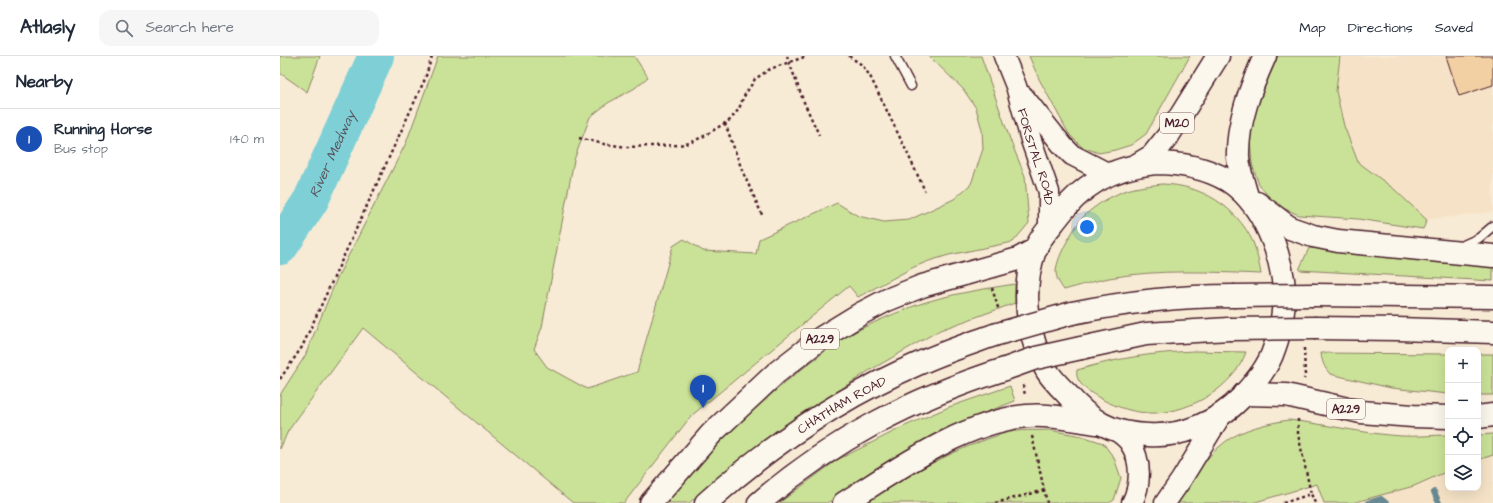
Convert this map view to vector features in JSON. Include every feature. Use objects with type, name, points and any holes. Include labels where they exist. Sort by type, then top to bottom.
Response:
[{"type":"highway","name":"M20","points":[[1135,166],[1152,156],[1164,141],[1184,112],[1218,56]]},
{"type":"highway","points":[[844,503],[930,451],[976,428],[1028,416],[1050,416],[1148,435],[1165,435],[1202,426],[1221,415],[1235,404],[1259,379],[1274,350],[1280,329],[1283,308],[1283,281],[1277,254],[1263,219],[1247,196],[1238,157],[1240,132],[1247,102],[1254,79],[1265,56]]},
{"type":"highway","points":[[1108,427],[1080,410],[1048,372],[1034,340],[1027,305],[1027,291],[1030,269],[1036,248],[1049,228],[1081,192],[1109,174],[1135,166],[1172,163],[1194,166],[1228,181],[1290,228],[1313,236],[1338,241],[1493,256]]},
{"type":"highway","name":"A229","points":[[651,503],[712,433],[776,373],[821,338],[862,313],[887,300],[922,286],[1018,259],[1036,248]]},
{"type":"highway","name":"CHATHAM ROAD","points":[[706,503],[761,456],[821,415],[861,392],[920,363],[994,335],[1072,313],[1129,303],[1196,296],[1314,294],[1493,297]]},
{"type":"highway","points":[[759,503],[822,455],[875,423],[949,388],[1036,358],[1146,334],[1229,329],[1316,328],[1493,332]]},
{"type":"highway","name":"A229","points":[[1244,394],[1286,395],[1361,412],[1445,417]]},
{"type":"highway","points":[[1481,417],[1493,415]]},
{"type":"street","name":"FORSTAL ROAD","points":[[1004,56],[1016,86],[1031,140],[1049,192],[1049,228]]},
{"type":"street","name":"FORSTAL ROAD","points":[[1016,86],[1063,146],[1072,155],[1109,174]]},
{"type":"street","points":[[1165,503],[1221,415]]},
{"type":"street","points":[[1108,427],[1129,442],[1134,451],[1138,465],[1139,480],[1132,503]]},
{"type":"lane","points":[[895,56],[911,86]]},
{"type":"lane","points":[[1450,252],[1479,238],[1493,226]]},
{"type":"path","points":[[280,379],[302,347],[425,78],[432,56]]},
{"type":"path","points":[[787,56],[803,100],[819,135]]},
{"type":"path","points":[[579,138],[627,148],[690,143],[730,120],[739,109],[742,98],[755,79],[770,69],[807,56]]},
{"type":"path","points":[[849,56],[862,66],[870,76],[925,191]]},
{"type":"path","points":[[725,123],[742,170],[762,217]]},
{"type":"path","points":[[1030,431],[1047,503]]},
{"type":"path","points":[[995,503],[1045,490]]},
{"type":"path","points":[[1283,503],[1311,494],[1315,503]]},
{"type":"shaded area","points":[[1340,56],[1493,56],[1493,212],[1427,220],[1394,189],[1358,162],[1344,126],[1336,91]]},
{"type":"shaded area","points":[[1493,455],[1493,503],[1352,503],[1414,486],[1445,472],[1445,491],[1481,491],[1481,459]]},
{"type":"green space","points":[[280,56],[320,56],[307,92],[280,73]]},
{"type":"green space","points":[[438,56],[634,56],[648,77],[635,88],[608,103],[590,117],[574,160],[542,327],[534,349],[547,367],[587,389],[637,372],[673,246],[684,239],[703,251],[756,254],[759,239],[837,203],[858,216],[884,222],[909,220],[954,199],[971,184],[983,149],[982,130],[976,108],[963,89],[929,56],[981,56],[1011,142],[1025,176],[1029,223],[1013,242],[949,255],[929,261],[914,267],[858,297],[849,286],[691,416],[624,503],[573,503],[363,328],[288,431],[280,449],[280,395],[305,356],[337,278],[406,143]]},
{"type":"green space","points":[[1029,56],[1190,56],[1146,134],[1131,145],[1099,153],[1082,147],[1069,134],[1039,79]]},
{"type":"green space","points":[[1278,56],[1340,56],[1336,91],[1344,126],[1358,162],[1394,189],[1427,220],[1423,229],[1358,219],[1299,215],[1276,205],[1259,185],[1252,164],[1250,139],[1258,95]]},
{"type":"green space","points":[[1162,184],[1190,188],[1216,200],[1227,208],[1246,229],[1253,242],[1261,274],[1185,272],[1147,273],[1109,278],[1064,290],[1058,281],[1056,271],[1057,265],[1067,241],[1086,214],[1105,200],[1122,192],[1139,187]]},
{"type":"green space","points":[[1309,248],[1493,261],[1493,281],[1299,270]]},
{"type":"green space","points":[[1015,284],[1015,303],[940,330],[867,372],[762,441],[689,503],[665,503],[698,465],[752,411],[771,394],[837,342],[874,322],[926,302],[964,293]]},
{"type":"green space","points":[[1194,351],[1246,352],[1240,365],[1222,386],[1210,395],[1184,408],[1156,413],[1147,413],[1122,408],[1105,401],[1090,392],[1082,385],[1077,377],[1077,370],[1107,362],[1163,353]]},
{"type":"green space","points":[[1321,353],[1445,354],[1445,394],[1391,388],[1330,374],[1322,359]]},
{"type":"green space","points":[[1481,354],[1493,354],[1493,395],[1481,395]]},
{"type":"green space","points":[[1010,386],[1015,401],[956,424],[827,503],[779,503],[837,460],[905,426],[949,407]]},
{"type":"green space","points":[[1289,420],[1388,435],[1445,435],[1445,472],[1414,486],[1352,503],[1324,503],[1317,484],[1252,503],[1173,503],[1217,448],[1232,437],[1247,430]]},
{"type":"green space","points":[[1049,430],[1082,436],[1103,443],[1114,458],[1121,478],[1114,500],[1109,503],[863,503],[932,463],[969,446],[1011,432]]},
{"type":"green space","points":[[1493,434],[1493,455],[1481,459],[1481,455],[1481,435]]},
{"type":"building","points":[[1446,56],[1493,56],[1493,85],[1459,96]]},
{"type":"waterway","name":"River Medway","points":[[280,247],[311,200],[376,56]]},
{"type":"waterway","points":[[1434,492],[1439,503]]},
{"type":"waterway","points":[[1368,503],[1381,499],[1386,503]]},
{"type":"place","name":"Running Horse","points":[[703,408]]}]
